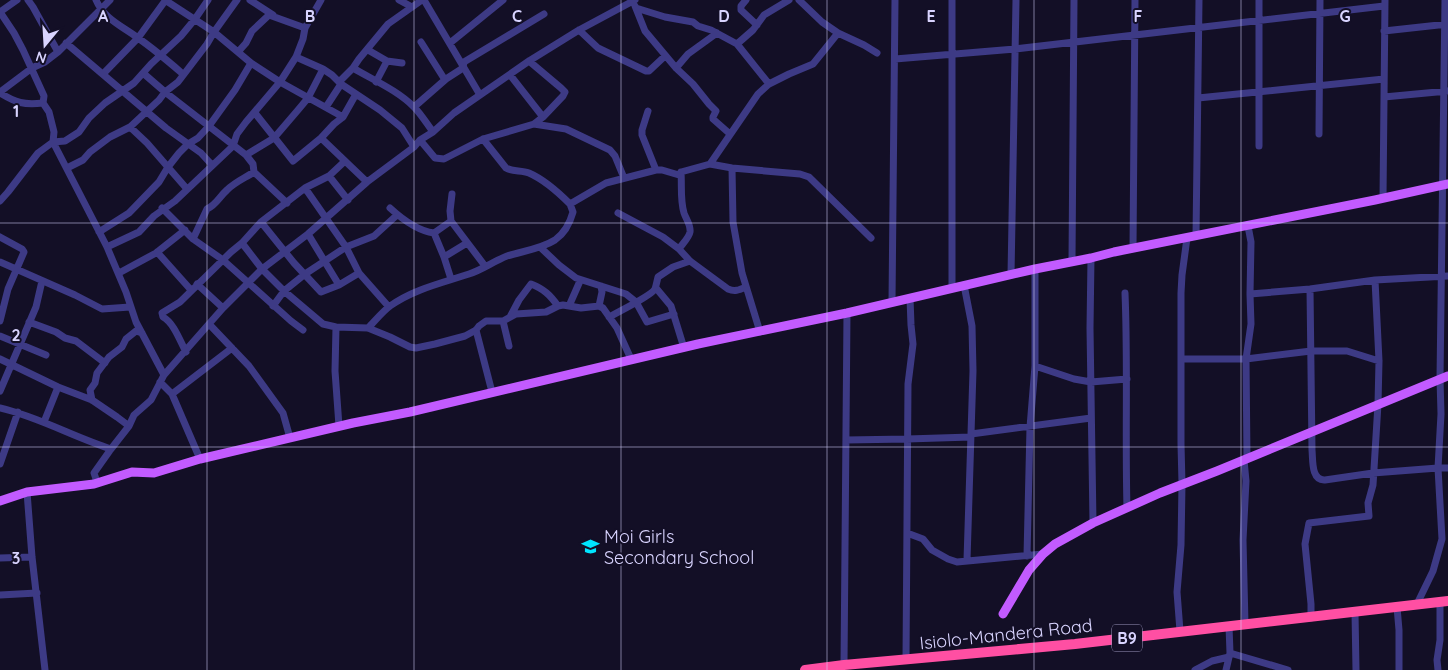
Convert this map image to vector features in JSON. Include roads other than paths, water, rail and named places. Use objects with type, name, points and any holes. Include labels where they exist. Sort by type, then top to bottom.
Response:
[{"type":"highway","name":"Isiolo-Mandera Road","points":[[805,670],[1075,644],[1444,602]]},
{"type":"main road","points":[[0,501],[27,492],[94,484],[132,472],[154,473],[200,459],[339,426],[410,412],[631,359],[847,313],[1035,268],[1092,258],[1132,248],[1248,226],[1446,184]]},
{"type":"main road","points":[[1003,614],[1029,570],[1043,554],[1055,544],[1093,523],[1182,484],[1444,377]]},
{"type":"street","points":[[17,0],[0,12],[14,33],[32,68],[44,96],[43,103],[49,112],[52,122],[53,142],[119,273],[130,307],[162,379],[172,394],[200,459]]},
{"type":"street","points":[[28,0],[58,52]]},
{"type":"street","points":[[96,0],[100,10],[115,23],[161,55],[183,74]]},
{"type":"street","points":[[43,103],[28,105],[0,93],[32,68],[45,62],[58,52],[110,0]]},
{"type":"street","points":[[103,74],[138,38],[165,0],[214,32],[251,64],[343,117]]},
{"type":"street","points":[[0,201],[38,153],[53,142],[65,141],[71,138],[79,132],[89,118],[105,103],[134,83],[196,19],[208,0]]},
{"type":"street","points":[[67,168],[83,160],[90,152],[110,137],[130,127],[165,92],[178,82],[237,0]]},
{"type":"street","points":[[250,0],[273,15],[305,28]]},
{"type":"street","points":[[107,248],[139,232],[162,208],[175,200],[233,146],[237,134],[280,82],[296,57],[305,28],[321,0]]},
{"type":"street","points":[[400,0],[412,7]]},
{"type":"street","points":[[326,108],[340,83],[388,24],[423,0],[480,95]]},
{"type":"street","points":[[450,43],[503,0]]},
{"type":"street","points":[[746,0],[741,6],[741,10],[757,25]]},
{"type":"street","points":[[737,44],[757,25],[764,15],[789,0]]},
{"type":"street","points":[[799,0],[838,34],[864,45],[877,54]]},
{"type":"street","points":[[892,302],[895,0]]},
{"type":"street","points":[[952,0],[952,288]]},
{"type":"street","points":[[1011,275],[1016,0]]},
{"type":"street","points":[[1072,261],[1074,0]]},
{"type":"street","points":[[1132,248],[1135,0]]},
{"type":"street","points":[[1180,631],[1177,592],[1181,545],[1182,484],[1181,292],[1182,275],[1192,237],[1198,98],[1199,0]]},
{"type":"street","points":[[1259,146],[1260,0]]},
{"type":"street","points":[[1319,134],[1320,0]]},
{"type":"street","points":[[1417,604],[1433,571],[1442,539],[1438,468],[1444,377],[1445,0]]},
{"type":"street","points":[[94,484],[96,479],[94,473],[129,426],[134,414],[151,400],[162,379],[223,308],[262,269],[308,234],[368,182],[414,147],[420,140],[433,132],[454,113],[529,61],[579,30],[634,3],[666,17],[693,22],[737,44],[769,84]]},
{"type":"street","points":[[634,3],[645,32],[716,111],[713,119],[730,134]]},
{"type":"street","points":[[894,59],[1015,49],[1320,13],[1384,3],[1383,198]]},
{"type":"street","points":[[414,107],[445,80],[463,68],[464,62],[544,14]]},
{"type":"street","points":[[238,52],[246,43],[252,31],[268,16],[273,15]]},
{"type":"street","points":[[1384,30],[1446,24]]},
{"type":"street","points":[[579,30],[598,48],[646,71],[649,71],[665,56]]},
{"type":"street","points":[[676,68],[688,54],[717,33]]},
{"type":"street","points":[[710,164],[753,100],[769,84],[813,64],[838,34]]},
{"type":"street","points":[[421,42],[445,80]]},
{"type":"street","points":[[66,43],[166,128],[201,153],[212,165]]},
{"type":"street","points":[[368,50],[388,61],[402,64]]},
{"type":"street","points":[[296,57],[323,69],[380,110],[402,128],[414,147]]},
{"type":"street","points":[[376,82],[388,61]]},
{"type":"street","points":[[420,140],[435,158],[444,159],[483,139],[534,124],[543,117],[565,92],[529,61]]},
{"type":"street","points":[[99,232],[129,213],[159,182],[168,167],[188,144],[198,138],[209,126],[251,64]]},
{"type":"street","points":[[353,68],[389,88],[414,107],[433,132]]},
{"type":"street","points":[[246,155],[274,138],[308,98],[323,69]]},
{"type":"street","points":[[143,73],[246,155],[253,164],[254,172],[287,203]]},
{"type":"street","points":[[510,75],[543,117]]},
{"type":"street","points":[[1198,98],[1384,79]]},
{"type":"street","points":[[1384,97],[1446,91]]},
{"type":"street","points":[[254,112],[293,161],[343,117],[356,94]]},
{"type":"street","points":[[648,111],[642,135],[656,170]]},
{"type":"street","points":[[534,124],[566,129],[610,150],[616,156],[624,178]]},
{"type":"street","points":[[130,127],[147,143],[187,189]]},
{"type":"street","points":[[321,138],[368,182]]},
{"type":"street","points":[[368,328],[389,307],[415,293],[470,274],[508,256],[552,242],[568,226],[574,212],[570,204],[536,176],[526,172],[511,171],[506,168],[483,139]]},
{"type":"street","points":[[186,352],[178,335],[163,317],[162,313],[180,302],[242,243],[261,222],[305,188],[329,176],[346,162]]},
{"type":"street","points":[[570,204],[606,183],[656,170],[679,175],[681,172],[710,164],[732,168],[800,174],[809,177],[871,238]]},
{"type":"street","points":[[732,168],[733,222],[746,287],[760,332]]},
{"type":"street","points":[[193,239],[207,209],[214,205],[237,182],[254,172]]},
{"type":"street","points":[[679,248],[691,232],[684,214],[681,172]]},
{"type":"street","points":[[329,176],[348,200]]},
{"type":"street","points":[[305,188],[346,247],[359,273],[389,307]]},
{"type":"street","points":[[452,194],[451,221],[485,266]]},
{"type":"street","points":[[162,208],[193,239],[223,260],[291,322],[303,330]]},
{"type":"street","points":[[390,208],[422,230],[434,233],[451,221]]},
{"type":"street","points":[[273,306],[284,291],[304,274],[346,247],[374,236],[397,214]]},
{"type":"street","points":[[618,214],[652,231],[679,248],[690,261],[728,289],[738,291],[746,287]]},
{"type":"street","points":[[261,222],[321,292],[339,285],[359,273]]},
{"type":"street","points":[[1245,624],[1243,514],[1246,481],[1246,359],[1251,324],[1251,242],[1248,226]]},
{"type":"street","points":[[119,273],[145,260],[184,230]]},
{"type":"street","points":[[434,233],[451,279]]},
{"type":"street","points":[[308,234],[339,285]]},
{"type":"street","points":[[0,237],[23,251],[8,289],[0,321]]},
{"type":"street","points":[[242,243],[262,269],[284,291],[323,324],[336,327],[368,328],[416,348],[458,338],[476,330],[486,321],[506,320],[516,314],[546,312],[558,306],[581,308],[599,306],[603,308],[617,328],[631,359]]},
{"type":"street","points":[[444,256],[467,243]]},
{"type":"street","points":[[540,246],[568,273],[580,281],[626,294],[636,302],[647,322],[674,314]]},
{"type":"street","points":[[157,252],[194,287],[223,308]]},
{"type":"street","points":[[1092,258],[1090,283],[1093,523]]},
{"type":"street","points":[[609,316],[646,297],[656,288],[658,277],[673,267],[690,261]]},
{"type":"street","points":[[0,262],[102,308],[130,307]]},
{"type":"street","points":[[1027,556],[1030,427],[1035,366],[1035,268]]},
{"type":"street","points":[[1250,294],[1310,289],[1375,280],[1445,277]]},
{"type":"street","points":[[1310,618],[1312,604],[1305,544],[1309,523],[1369,516],[1368,503],[1374,473],[1378,404],[1379,361],[1375,280]]},
{"type":"street","points":[[0,391],[36,307],[42,281]]},
{"type":"street","points":[[569,306],[580,281]]},
{"type":"street","points":[[509,346],[506,320],[531,284],[547,292],[558,306]]},
{"type":"street","points":[[964,285],[972,326],[973,371],[967,560]]},
{"type":"street","points":[[599,306],[602,292],[601,286]]},
{"type":"street","points":[[656,288],[674,314],[684,348]]},
{"type":"street","points":[[1310,289],[1312,432],[1315,475],[1318,479],[1325,480],[1374,473],[1448,468]]},
{"type":"street","points":[[1125,293],[1128,508]]},
{"type":"street","points":[[906,660],[908,384],[913,344],[910,325],[910,298]]},
{"type":"street","points":[[844,665],[847,313]]},
{"type":"street","points":[[29,322],[76,341],[105,363]]},
{"type":"street","points":[[209,324],[249,366],[283,413],[290,438]]},
{"type":"street","points":[[336,327],[335,371],[339,426]]},
{"type":"street","points":[[476,330],[492,392]]},
{"type":"street","points":[[92,400],[90,390],[95,383],[97,373],[109,357],[122,347],[126,339],[136,331],[142,333]]},
{"type":"street","points":[[0,336],[46,354]]},
{"type":"street","points":[[172,394],[232,348]]},
{"type":"street","points":[[1181,359],[1246,359],[1311,351],[1347,351],[1379,361]]},
{"type":"street","points":[[0,360],[58,387],[92,400],[129,426]]},
{"type":"street","points":[[1035,366],[1074,379],[1091,382],[1127,379]]},
{"type":"street","points":[[44,422],[58,387]]},
{"type":"street","points":[[0,408],[18,412],[90,442],[111,448]]},
{"type":"street","points":[[0,464],[18,412]]},
{"type":"street","points":[[846,440],[971,436],[1091,418]]},
{"type":"street","points":[[27,492],[32,557],[45,670]]},
{"type":"street","points":[[907,533],[924,540],[932,550],[957,562],[1043,554]]},
{"type":"street","points":[[0,558],[32,557]]},
{"type":"street","points":[[0,595],[37,593]]},
{"type":"street","points":[[1438,670],[1437,660],[1444,602]]},
{"type":"street","points":[[1397,608],[1399,670]]},
{"type":"street","points":[[1355,612],[1356,670]]},
{"type":"street","points":[[1226,670],[1230,655],[1228,626]]},
{"type":"street","points":[[1196,670],[1212,661],[1230,655],[1273,668],[1288,670]]},
{"type":"place","name":"Moi Girls Secondary School","points":[[590,546]]}]
